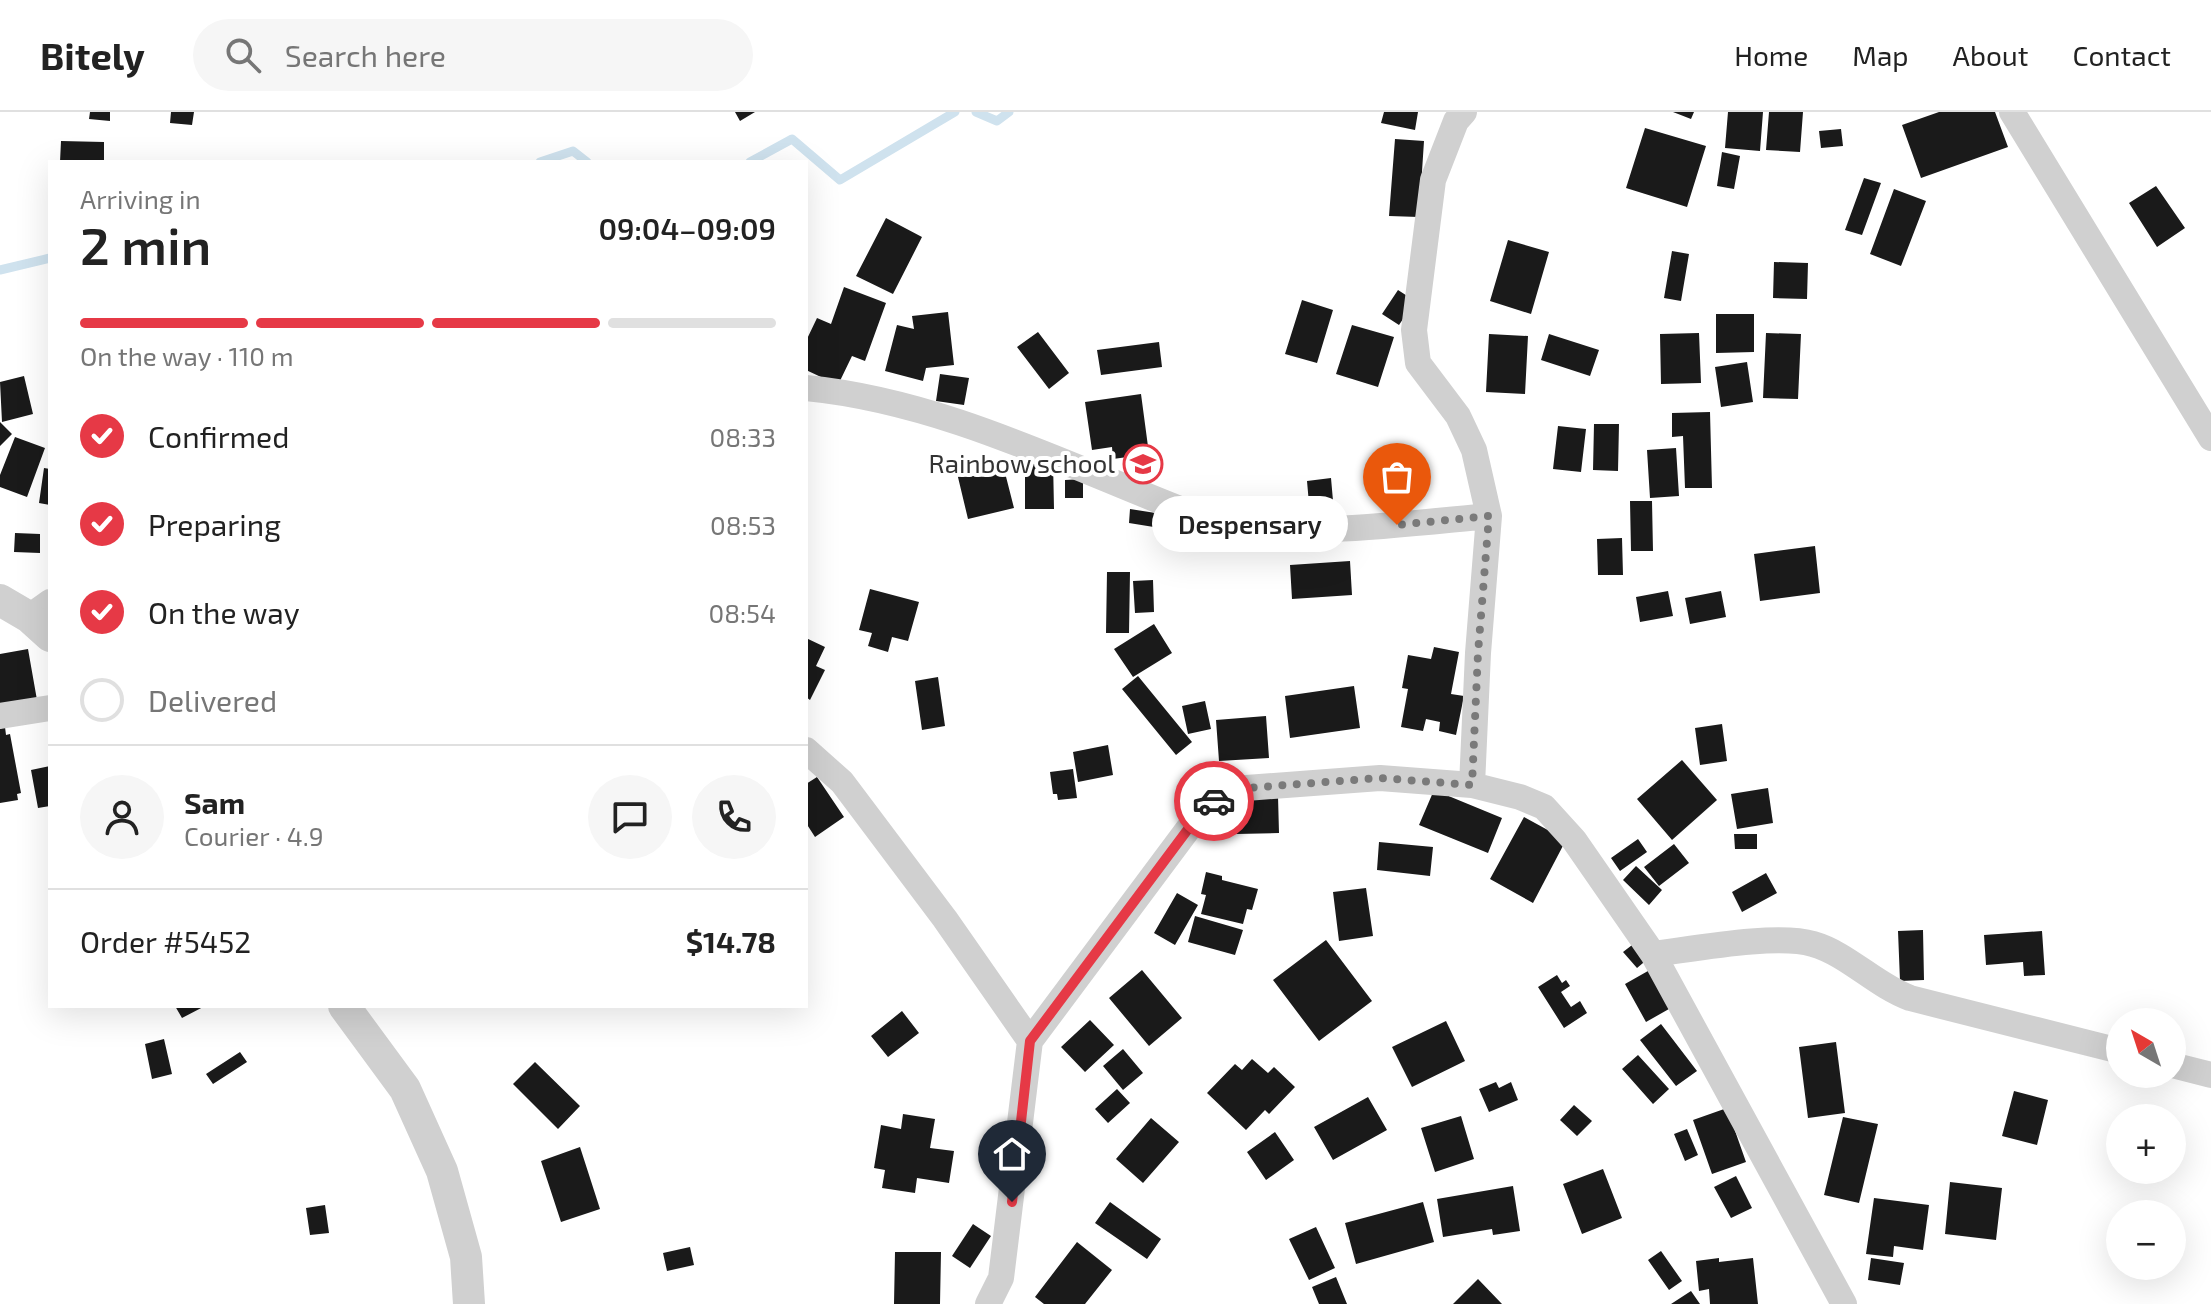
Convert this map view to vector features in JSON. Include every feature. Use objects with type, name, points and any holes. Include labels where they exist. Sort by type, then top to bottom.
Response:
[{"type":"street","points":[[1464,112],[1456,121],[1433,180],[1414,330],[1418,363],[1458,416],[1474,450],[1489,516],[1472,785]]},
{"type":"street","points":[[2012,112],[2203,406],[2211,438]]},
{"type":"street","points":[[808,388],[832,390],[946,417],[1216,523],[1246,528],[1366,527],[1489,516]]},
{"type":"street","points":[[0,600],[43,618]]},
{"type":"street","points":[[0,716],[48,708]]},
{"type":"street","points":[[808,752],[842,782],[945,919],[1030,1041]]},
{"type":"street","points":[[988,1304],[1001,1278],[1030,1041],[1206,805],[1233,789],[1380,778],[1472,785],[1520,797],[1544,807],[1574,840],[1653,954],[1844,1304]]},
{"type":"street","points":[[1653,954],[1752,942],[1812,943],[1833,953],[1889,990],[1910,998],[2106,1047]]},
{"type":"street","points":[[345,1008],[405,1089],[442,1171],[466,1257],[469,1304]]},
{"type":"street","points":[[2186,1069],[2211,1075]]},
{"type":"building","points":[[90,112],[110,112],[110,121],[89,119]]},
{"type":"building","points":[[171,112],[194,112],[192,125],[170,123]]},
{"type":"building","points":[[735,112],[755,112],[740,121]]},
{"type":"building","points":[[1384,112],[1418,112],[1415,130],[1381,123]]},
{"type":"building","points":[[1673,112],[1694,112],[1691,119]]},
{"type":"building","points":[[1728,112],[1763,112],[1760,151],[1725,148]]},
{"type":"building","points":[[1769,112],[1803,112],[1800,152],[1766,150]]},
{"type":"building","points":[[1939,112],[1995,112],[2008,147],[1921,178],[1902,125]]},
{"type":"building","points":[[1645,128],[1706,146],[1687,207],[1626,188]]},
{"type":"building","points":[[1841,129],[1843,146],[1821,148],[1819,131]]},
{"type":"building","points":[[1395,139],[1424,141],[1419,217],[1389,216]]},
{"type":"building","points":[[61,141],[104,142],[104,160],[60,160]]},
{"type":"building","points":[[1722,152],[1740,156],[1734,189],[1717,186]]},
{"type":"building","points":[[1864,178],[1881,183],[1862,235],[1845,230]]},
{"type":"building","points":[[2156,186],[2185,228],[2157,247],[2129,203]]},
{"type":"building","points":[[1894,189],[1926,201],[1901,266],[1870,254]]},
{"type":"building","points":[[886,218],[922,237],[893,294],[856,276]]},
{"type":"building","points":[[1508,240],[1549,252],[1531,314],[1490,301]]},
{"type":"building","points":[[1672,251],[1689,254],[1681,301],[1664,298]]},
{"type":"building","points":[[1774,262],[1808,263],[1807,299],[1773,298]]},
{"type":"building","points":[[844,287],[886,303],[865,361],[852,356],[838,385],[808,371],[808,337],[817,318],[831,324]]},
{"type":"building","points":[[1398,290],[1415,301],[1399,325],[1382,314]]},
{"type":"building","points":[[1302,300],[1333,310],[1317,363],[1285,354]]},
{"type":"building","points":[[948,312],[954,365],[926,368],[923,381],[885,371],[897,325],[914,329],[912,316]]},
{"type":"building","points":[[1716,314],[1754,314],[1754,352],[1716,353]]},
{"type":"building","points":[[1352,325],[1394,337],[1378,387],[1336,374]]},
{"type":"building","points":[[1038,332],[1069,373],[1049,389],[1017,347]]},
{"type":"building","points":[[1699,333],[1701,383],[1661,384],[1660,334]]},
{"type":"building","points":[[1766,333],[1801,334],[1798,399],[1763,398]]},
{"type":"building","points":[[1489,334],[1528,336],[1525,394],[1486,392]]},
{"type":"building","points":[[1549,334],[1599,350],[1590,376],[1541,360]]},
{"type":"building","points":[[1159,342],[1162,367],[1101,375],[1097,350]]},
{"type":"building","points":[[1747,362],[1753,402],[1721,407],[1715,367]]},
{"type":"building","points":[[940,374],[969,378],[964,405],[936,401]]},
{"type":"building","points":[[24,376],[33,414],[2,422],[0,382]]},
{"type":"building","points":[[1141,394],[1149,454],[1113,459],[1112,447],[1092,450],[1085,402]]},
{"type":"building","points":[[1710,412],[1712,488],[1685,488],[1683,436],[1672,437],[1672,413]]},
{"type":"building","points":[[0,422],[12,434],[0,446]]},
{"type":"building","points":[[1594,424],[1619,424],[1618,471],[1593,470]]},
{"type":"building","points":[[1558,426],[1586,429],[1581,472],[1553,469]]},
{"type":"building","points":[[15,437],[45,448],[27,497],[0,487],[0,475]]},
{"type":"building","points":[[1676,448],[1679,496],[1650,498],[1647,450]]},
{"type":"building","points":[[1025,460],[1053,460],[1054,509],[1025,509]]},
{"type":"building","points":[[1002,461],[1014,508],[968,519],[957,473]]},
{"type":"building","points":[[44,468],[48,469],[48,505],[39,503]]},
{"type":"building","points":[[1331,478],[1334,512],[1310,515],[1307,481]]},
{"type":"building","points":[[1083,479],[1083,498],[1065,498],[1065,480]]},
{"type":"building","points":[[1630,501],[1652,501],[1653,551],[1631,551]]},
{"type":"building","points":[[1130,509],[1162,514],[1160,528],[1129,523]]},
{"type":"building","points":[[15,533],[40,534],[40,553],[14,552]]},
{"type":"building","points":[[1622,538],[1623,575],[1598,575],[1597,539]]},
{"type":"building","points":[[1815,546],[1820,593],[1760,601],[1754,554]]},
{"type":"building","points":[[1350,561],[1352,595],[1292,599],[1290,565]]},
{"type":"building","points":[[1107,572],[1130,572],[1129,633],[1106,633]]},
{"type":"building","points":[[1153,580],[1154,612],[1135,613],[1133,581]]},
{"type":"building","points":[[870,589],[919,602],[908,641],[892,637],[888,652],[868,646],[872,633],[859,630]]},
{"type":"building","points":[[1668,591],[1673,616],[1640,622],[1636,597]]},
{"type":"building","points":[[1721,591],[1726,617],[1690,624],[1685,598]]},
{"type":"building","points":[[1154,624],[1172,653],[1133,677],[1114,649]]},
{"type":"building","points":[[808,639],[825,647],[816,666],[825,670],[810,700]]},
{"type":"building","points":[[1434,647],[1459,652],[1451,694],[1464,696],[1456,735],[1439,731],[1440,722],[1426,719],[1423,731],[1401,727],[1408,689],[1402,688],[1408,655],[1431,659]]},
{"type":"building","points":[[28,649],[37,700],[0,707],[0,654]]},
{"type":"building","points":[[1138,676],[1192,742],[1176,755],[1122,689]]},
{"type":"building","points":[[938,677],[945,726],[922,730],[915,681]]},
{"type":"building","points":[[1354,686],[1360,728],[1290,738],[1285,696]]},
{"type":"building","points":[[1205,701],[1211,729],[1188,734],[1182,706]]},
{"type":"building","points":[[1266,716],[1269,758],[1219,761],[1216,720]]},
{"type":"building","points":[[1722,724],[1727,761],[1700,765],[1695,728]]},
{"type":"building","points":[[0,727],[5,727],[6,735],[10,734],[21,793],[17,794],[18,800],[0,803]]},
{"type":"building","points":[[1108,745],[1113,775],[1078,782],[1073,752]]},
{"type":"building","points":[[1682,760],[1717,800],[1672,840],[1637,799]]},
{"type":"building","points":[[48,766],[48,806],[38,808],[31,770]]},
{"type":"building","points":[[1073,769],[1077,798],[1058,800],[1057,794],[1053,794],[1050,772]]},
{"type":"building","points":[[817,777],[844,817],[815,837],[808,826],[808,783]]},
{"type":"building","points":[[1768,788],[1773,823],[1737,829],[1731,794]]},
{"type":"building","points":[[1434,790],[1502,818],[1488,853],[1419,825]]},
{"type":"building","points":[[1278,796],[1279,833],[1236,834],[1235,797]]},
{"type":"building","points":[[1524,817],[1566,840],[1533,903],[1490,879]]},
{"type":"building","points":[[1734,834],[1757,834],[1757,849],[1735,849]]},
{"type":"building","points":[[1638,839],[1647,852],[1620,871],[1611,858]]},
{"type":"building","points":[[1379,842],[1433,847],[1430,876],[1377,870]]},
{"type":"building","points":[[1674,844],[1689,863],[1659,886],[1644,867]]},
{"type":"building","points":[[1636,866],[1662,890],[1649,905],[1623,880]]},
{"type":"building","points":[[1206,872],[1222,876],[1222,880],[1258,889],[1252,910],[1247,909],[1243,924],[1201,914],[1206,895],[1201,894]]},
{"type":"building","points":[[1766,873],[1777,893],[1742,912],[1732,892]]},
{"type":"building","points":[[1366,888],[1373,936],[1339,941],[1333,892]]},
{"type":"building","points":[[1177,893],[1198,905],[1175,945],[1154,933]]},
{"type":"building","points":[[1195,916],[1243,930],[1235,955],[1188,942]]},
{"type":"building","points":[[1923,930],[1924,980],[1900,981],[1898,931]]},
{"type":"building","points":[[2042,931],[2045,975],[2024,976],[2023,962],[1986,965],[1984,935]]},
{"type":"building","points":[[1326,940],[1372,1001],[1319,1041],[1273,980]]},
{"type":"building","points":[[1636,942],[1649,958],[1637,968],[1623,952]]},
{"type":"building","points":[[1655,967],[1676,1005],[1646,1022],[1625,984]]},
{"type":"building","points":[[1142,970],[1182,1018],[1149,1046],[1109,998]]},
{"type":"building","points":[[1557,975],[1562,983],[1566,980],[1570,986],[1561,992],[1571,1007],[1580,1001],[1587,1013],[1564,1028],[1538,987]]},
{"type":"building","points":[[176,1008],[201,1008],[182,1018]]},
{"type":"building","points":[[902,1011],[919,1033],[888,1057],[871,1036]]},
{"type":"building","points":[[1090,1020],[1114,1045],[1085,1072],[1061,1047]]},
{"type":"building","points":[[1446,1021],[1465,1061],[1412,1087],[1392,1047]]},
{"type":"building","points":[[1661,1024],[1697,1071],[1676,1086],[1640,1040]]},
{"type":"building","points":[[164,1039],[172,1074],[152,1079],[145,1044]]},
{"type":"building","points":[[1836,1042],[1845,1113],[1808,1118],[1799,1047]]},
{"type":"building","points":[[1123,1049],[1143,1073],[1123,1090],[1103,1066]]},
{"type":"building","points":[[240,1052],[247,1062],[213,1084],[206,1074]]},
{"type":"building","points":[[1638,1055],[1669,1089],[1653,1104],[1622,1069]]},
{"type":"building","points":[[1252,1059],[1268,1073],[1274,1067],[1295,1087],[1269,1114],[1265,1110],[1246,1130],[1207,1093],[1235,1064],[1242,1070]]},
{"type":"building","points":[[535,1062],[580,1106],[558,1129],[513,1084]]},
{"type":"building","points":[[1496,1082],[1499,1088],[1511,1082],[1518,1100],[1489,1112],[1479,1089]]},
{"type":"building","points":[[1117,1089],[1130,1103],[1108,1123],[1095,1109]]},
{"type":"building","points":[[2014,1091],[2048,1100],[2037,1145],[2002,1136]]},
{"type":"building","points":[[1368,1097],[1387,1130],[1333,1160],[1314,1127]]},
{"type":"building","points":[[1574,1105],[1592,1121],[1577,1136],[1560,1120]]},
{"type":"building","points":[[1727,1108],[1746,1162],[1712,1174],[1693,1120]]},
{"type":"building","points":[[903,1114],[935,1119],[930,1148],[954,1151],[949,1183],[917,1178],[915,1193],[882,1188],[885,1170],[874,1168],[881,1125],[901,1129]]},
{"type":"building","points":[[1461,1116],[1474,1159],[1435,1172],[1421,1128]]},
{"type":"building","points":[[1843,1117],[1878,1124],[1859,1203],[1824,1195]]},
{"type":"building","points":[[1151,1118],[1179,1142],[1143,1183],[1116,1159]]},
{"type":"building","points":[[1687,1129],[1698,1155],[1685,1161],[1674,1134]]},
{"type":"building","points":[[1275,1132],[1294,1160],[1266,1180],[1247,1152]]},
{"type":"building","points":[[580,1147],[600,1209],[561,1222],[541,1161]]},
{"type":"building","points":[[1603,1169],[1622,1218],[1582,1234],[1563,1184]]},
{"type":"building","points":[[1736,1176],[1752,1208],[1731,1218],[1714,1187]]},
{"type":"building","points":[[1950,1182],[2002,1188],[1996,1240],[1945,1234]]},
{"type":"building","points":[[1513,1186],[1520,1231],[1493,1235],[1492,1229],[1443,1237],[1437,1199]]},
{"type":"building","points":[[1874,1198],[1929,1205],[1923,1250],[1894,1246],[1893,1257],[1866,1254]]},
{"type":"building","points":[[1110,1202],[1161,1239],[1147,1259],[1095,1223]]},
{"type":"building","points":[[1423,1202],[1434,1242],[1356,1264],[1345,1223]]},
{"type":"building","points":[[325,1205],[329,1233],[310,1235],[306,1208]]},
{"type":"building","points":[[973,1224],[991,1236],[970,1268],[952,1256]]},
{"type":"building","points":[[1316,1227],[1335,1268],[1309,1280],[1289,1239]]},
{"type":"building","points":[[1077,1242],[1112,1270],[1085,1304],[1044,1304],[1035,1297]]},
{"type":"building","points":[[690,1247],[694,1265],[667,1271],[663,1253]]},
{"type":"building","points":[[1661,1251],[1682,1281],[1669,1290],[1648,1260]]},
{"type":"building","points":[[895,1252],[941,1252],[940,1304],[894,1304]]},
{"type":"building","points":[[1719,1258],[1719,1262],[1753,1258],[1758,1304],[1710,1304],[1709,1289],[1699,1291],[1696,1261]]},
{"type":"building","points":[[1871,1258],[1904,1263],[1900,1285],[1868,1280]]},
{"type":"building","points":[[1336,1277],[1347,1304],[1319,1304],[1312,1287]]},
{"type":"building","points":[[1478,1279],[1502,1304],[1453,1304]]},
{"type":"building","points":[[1691,1291],[1700,1304],[1671,1304]]},
{"type":"waterway","points":[[754,160],[792,139],[840,180],[955,112]]},
{"type":"waterway","points":[[976,112],[997,121],[1009,112]]},
{"type":"waterway","points":[[546,160],[573,151],[584,160]]},
{"type":"waterway","points":[[0,270],[48,258]]},
{"type":"way so far","points":[[1214,801],[1233,789],[1380,778],[1472,785],[1489,516],[1397,525]]},
{"type":"place","name":"Rainbow school","points":[[1143,464]]},
{"type":"place","name":"Despensary","points":[[1397,525]]},
{"type":"route","points":[[1012,1202],[1030,1041],[1206,805],[1214,801]]}]
